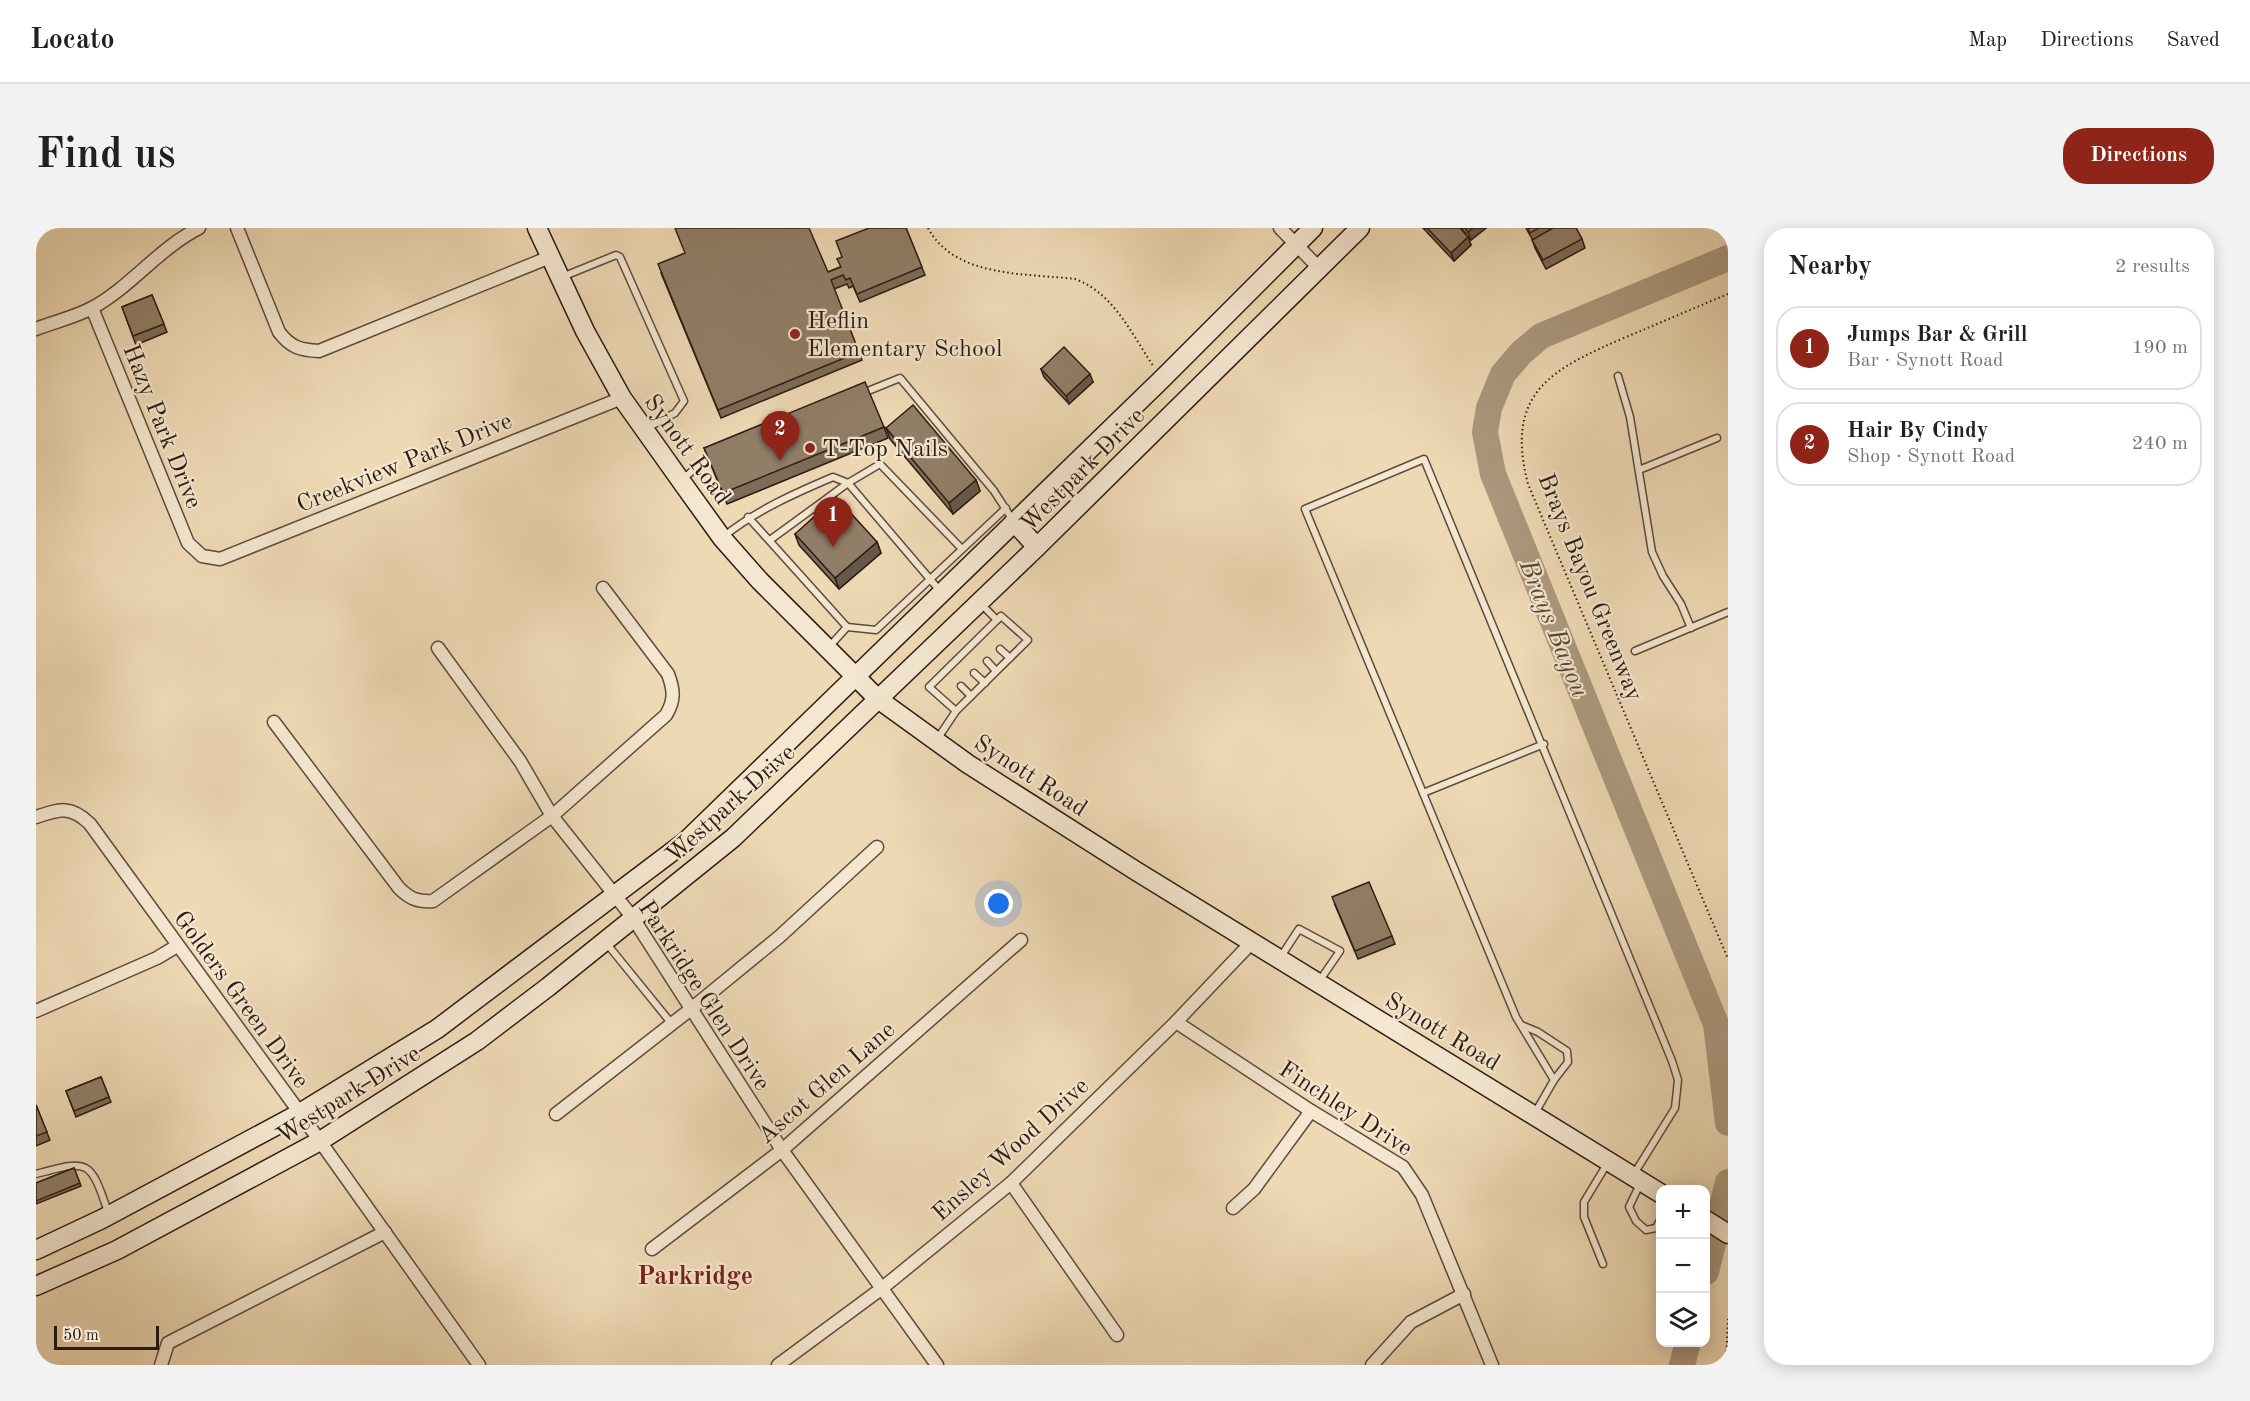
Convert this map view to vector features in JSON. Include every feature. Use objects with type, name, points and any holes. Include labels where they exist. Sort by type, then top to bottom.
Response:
[{"type":"main road","name":"Synott Road","points":[[537,228],[559,278],[622,398],[681,482],[722,538],[791,615],[878,699],[968,764],[1317,983],[1656,1191]]},
{"type":"main road","name":"Westpark Drive","points":[[36,1250],[109,1215],[300,1113],[437,1029],[686,842],[942,593],[1010,515],[1162,379],[1313,228]]},
{"type":"main road","name":"Westpark Drive","points":[[36,1286],[117,1250],[320,1141],[477,1041],[605,941],[733,838],[1037,547],[1360,228]]},
{"type":"main road","points":[[1010,515],[1037,547]]},
{"type":"main road","points":[[1710,1223],[1728,1234]]},
{"type":"street","points":[[36,329],[92,308],[125,284],[177,239],[199,228]]},
{"type":"street","points":[[237,228],[279,333],[287,342],[300,350],[319,351],[550,257]]},
{"type":"street","points":[[1280,228],[1295,246],[1319,268]]},
{"type":"street","name":"Hazy Park Drive","points":[[92,308],[188,543],[202,556]]},
{"type":"street","name":"Creekview Park Drive","points":[[202,556],[220,559],[622,398]]},
{"type":"street","points":[[274,722],[410,898],[421,902],[433,901],[552,816],[666,715],[673,702],[673,686],[668,674],[603,588]]},
{"type":"street","name":"Parkridge Glen Drive","points":[[438,648],[520,761],[552,816],[614,898],[633,918],[782,1150],[937,1365]]},
{"type":"street","name":"Golders Green Drive","points":[[36,818],[64,810],[78,812],[90,824],[386,1232],[479,1365]]},
{"type":"street","points":[[555,1114],[691,1009],[779,937],[877,847]]},
{"type":"street","name":"Ascot Glen Lane","points":[[652,1249],[782,1150],[1021,940]]},
{"type":"street","name":"Ensley Wood Drive","points":[[778,1365],[881,1289],[1011,1183],[1176,1022],[1252,942]]},
{"type":"street","points":[[36,1011],[157,958],[177,946]]},
{"type":"street","name":"Finchley Drive","points":[[1176,1022],[1311,1111],[1403,1167],[1422,1195],[1492,1365]]},
{"type":"street","points":[[1233,1208],[1254,1190],[1311,1111]]},
{"type":"street","points":[[1011,1183],[1117,1335]]},
{"type":"street","points":[[162,1362],[168,1343],[386,1232]]},
{"type":"street","points":[[1372,1365],[1411,1322],[1464,1294]]},
{"type":"lane","points":[[559,278],[616,255],[620,257],[684,401],[675,413],[645,429]]},
{"type":"lane","points":[[1618,376],[1630,417],[1652,552],[1663,576],[1681,604],[1691,628]]},
{"type":"lane","points":[[748,517],[847,627],[876,630],[962,549],[1010,515],[900,378],[858,395]]},
{"type":"lane","points":[[1639,470],[1717,438]]},
{"type":"lane","points":[[681,482],[710,454],[720,450]]},
{"type":"lane","points":[[1554,1080],[1520,1025],[1305,509],[1424,459],[1544,744],[1668,1050],[1678,1080],[1675,1108],[1637,1179],[1629,1207],[1636,1221],[1646,1230],[1656,1228]]},
{"type":"lane","points":[[770,540],[848,483],[880,464],[962,549]]},
{"type":"lane","points":[[722,538],[748,517],[771,504],[833,477],[848,483],[942,593]]},
{"type":"lane","points":[[979,603],[997,620]]},
{"type":"lane","points":[[1635,651],[1728,612]]},
{"type":"lane","points":[[936,741],[956,711],[1028,640],[1001,616],[987,635],[971,645],[948,673],[929,687],[956,711]]},
{"type":"lane","points":[[827,650],[847,627]]},
{"type":"lane","points":[[971,645],[977,651]]},
{"type":"lane","points":[[1000,649],[1010,658]]},
{"type":"lane","points":[[958,658],[964,664]]},
{"type":"lane","points":[[987,661],[996,671]]},
{"type":"lane","points":[[974,673],[984,683]]},
{"type":"lane","points":[[961,686],[971,696]]},
{"type":"lane","points":[[1423,794],[1544,744]]},
{"type":"lane","points":[[1280,958],[1299,929],[1340,951],[1317,983]]},
{"type":"lane","points":[[605,941],[651,1002],[672,1024]]},
{"type":"lane","points":[[1520,1025],[1556,1042],[1567,1051],[1568,1062],[1554,1080],[1534,1114]]},
{"type":"lane","points":[[1603,1264],[1584,1217],[1584,1202],[1608,1161]]},
{"type":"lane","points":[[36,1174],[76,1163],[89,1168],[100,1189],[109,1215]]},
{"type":"path","points":[[928,228],[940,246],[971,266],[1075,279],[1101,292],[1162,379]]},
{"type":"path","name":"Brays Bayou Greenway","points":[[1728,294],[1570,363],[1543,384],[1529,405],[1521,429],[1523,465],[1528,484],[1728,958]]},
{"type":"path","points":[[1726,1365],[1728,1319]]},
{"type":"building","points":[[675,228],[809,228],[828,272],[841,267],[837,259],[842,257],[836,241],[869,228],[906,228],[922,267],[857,294],[850,278],[846,280],[843,275],[831,280],[859,352],[718,410],[658,264],[685,253]]},
{"type":"building","points":[[1427,228],[1460,228],[1468,237],[1451,253]]},
{"type":"building","points":[[1528,228],[1539,228],[1530,233]]},
{"type":"building","points":[[1553,228],[1576,228],[1582,239],[1543,260],[1532,240]]},
{"type":"building","points":[[152,295],[164,324],[133,336],[122,307]]},
{"type":"building","points":[[1064,347],[1090,374],[1066,396],[1041,369]]},
{"type":"building","points":[[865,382],[884,427],[723,493],[704,448]]},
{"type":"building","points":[[913,405],[976,480],[949,503],[886,428]]},
{"type":"building","points":[[836,497],[877,542],[835,578],[795,534]]},
{"type":"building","points":[[1369,882],[1392,936],[1355,951],[1332,897]]},
{"type":"building","points":[[101,1077],[109,1097],[74,1111],[66,1091]]},
{"type":"building","points":[[36,1105],[47,1132],[36,1136]]},
{"type":"building","points":[[74,1168],[80,1183],[36,1201],[36,1183]]},
{"type":"waterway","name":"Brays Bayou","points":[[1728,258],[1541,336],[1521,353],[1503,374],[1489,408],[1485,432],[1493,474],[1716,1024],[1728,1123]]},
{"type":"waterway","name":"Brays Bayou","points":[[1710,1256],[1728,1182]]},
{"type":"waterway","name":"Brays Bayou","points":[[1682,1365],[1687,1347]]},
{"type":"place","name":"Heflin Elementary School","points":[[795,334]]},
{"type":"place","name":"T-Top Nails","points":[[810,448]]},
{"type":"place","name":"Hair By Cindy","points":[[780,461]]},
{"type":"place","name":"Jumps Bar & Grill","points":[[833,547]]},
{"type":"district","name":"Parkridge","points":[[695,1275]]}]
